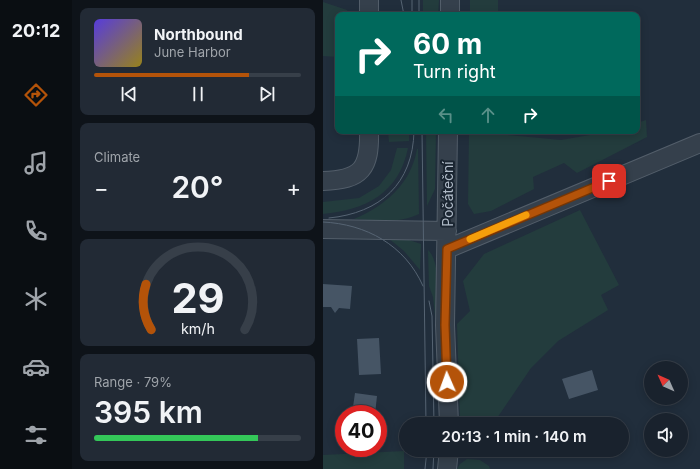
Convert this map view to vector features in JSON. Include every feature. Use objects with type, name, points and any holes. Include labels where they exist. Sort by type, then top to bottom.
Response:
[{"type":"street","points":[[369,0],[369,12]]},
{"type":"street","points":[[450,0],[450,12]]},
{"type":"street","points":[[323,181],[340,180],[361,171],[367,162],[369,151],[369,134]]},
{"type":"street","name":"Počáteční","points":[[448,134],[445,325],[449,417]]},
{"type":"street","points":[[323,230],[447,240],[700,143]]},
{"type":"street","points":[[447,469],[448,457]]},
{"type":"green space","points":[[423,0],[439,0],[438,12],[423,12]]},
{"type":"green space","points":[[470,0],[498,0],[498,12],[470,12]]},
{"type":"green space","points":[[323,2],[347,10],[348,12],[335,12],[335,57],[323,56]]},
{"type":"green space","points":[[646,120],[647,137],[577,173],[564,163],[533,177],[534,189],[491,211],[474,214],[468,204],[469,134],[496,134],[561,140],[596,134],[640,134],[640,122]]},
{"type":"green space","points":[[388,134],[409,134],[409,141],[389,142]]},
{"type":"green space","points":[[426,134],[436,134],[435,189],[427,206]]},
{"type":"green space","points":[[397,148],[408,148],[404,164],[397,177],[388,188],[366,203],[339,212],[323,214],[323,202],[359,198],[379,186],[391,170]]},
{"type":"green space","points":[[417,149],[419,214],[395,220],[354,219],[376,208],[395,192],[409,173],[414,162]]},
{"type":"green space","points":[[580,210],[619,285],[601,295],[608,310],[558,341],[531,368],[498,417],[460,417],[457,324],[470,311],[463,281],[484,254]]},
{"type":"green space","points":[[388,238],[409,240],[421,244],[420,270],[404,251]]},
{"type":"green space","points":[[428,250],[435,263],[437,271],[438,316],[435,316],[433,297],[429,286]]},
{"type":"green space","points":[[399,451],[399,457],[404,457],[404,469],[323,469],[323,455],[335,454],[335,457],[387,457],[387,452]]},
{"type":"green space","points":[[467,459],[480,460],[489,466],[490,469],[457,469],[460,464]]},
{"type":"building","points":[[323,284],[352,286],[350,309],[339,308],[335,313],[331,307],[323,307]]},
{"type":"building","points":[[379,338],[381,374],[359,375],[357,339]]},
{"type":"building","points":[[592,370],[598,390],[569,399],[562,379]]},
{"type":"building","points":[[355,393],[377,396],[376,405],[353,405]]},
{"type":"tram line","points":[[401,0],[403,12]]},
{"type":"tram line","points":[[412,0],[412,12]]},
{"type":"tram line","points":[[419,0],[419,12]]},
{"type":"tram line","points":[[329,218],[364,210],[378,202],[390,192],[400,180],[407,166],[412,150],[414,134]]},
{"type":"tram line","points":[[422,134],[426,417]]},
{"type":"tram line","points":[[323,222],[354,227],[369,232],[382,239],[395,248],[406,259],[423,286]]},
{"type":"tram line","points":[[429,301],[432,316],[434,417]]},
{"type":"tram line","points":[[425,469],[426,457]]},
{"type":"tram line","points":[[433,469],[434,457]]},
{"type":"slow traffic","points":[[470,239],[526,215]]},
{"type":"route","points":[[447,382],[445,325],[447,249],[609,181]]}]
